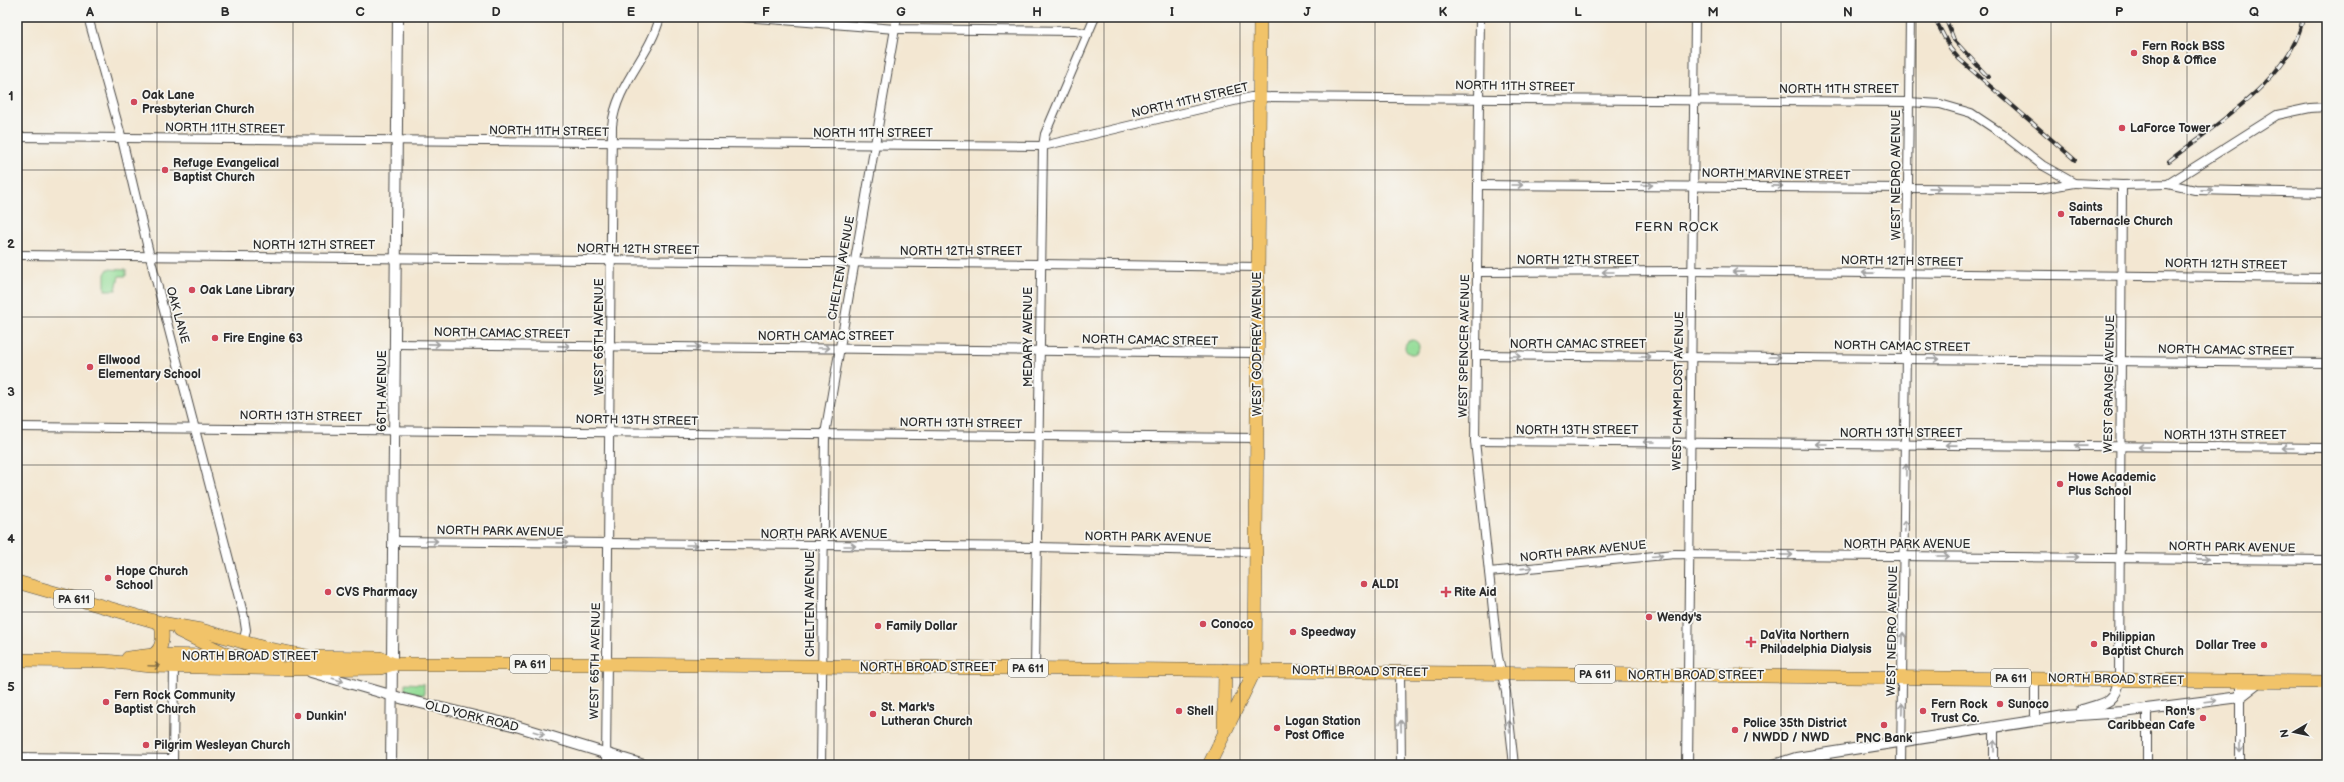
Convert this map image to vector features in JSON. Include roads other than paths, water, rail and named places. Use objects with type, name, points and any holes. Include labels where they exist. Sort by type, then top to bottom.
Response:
[{"type":"main road","name":"WEST GODFREY AVENUE","points":[[1255,670],[1260,17]]},
{"type":"main road","name":"PA 611","points":[[17,582],[160,623],[201,630],[243,643],[306,656]]},
{"type":"main road","name":"PA 611","points":[[160,623],[231,657],[248,667]]},
{"type":"main road","points":[[153,655],[160,649],[162,643],[160,623]]},
{"type":"main road","name":"NORTH BROAD STREET","points":[[106,661],[153,655],[174,661],[248,667],[300,668],[380,668],[393,664],[607,664],[2262,680],[2327,682]]},
{"type":"main road","name":"NORTH BROAD STREET","points":[[17,660],[106,661],[151,666],[174,661],[231,657],[306,656],[380,658],[393,664]]},
{"type":"main road","points":[[1220,744],[1225,717],[1225,670]]},
{"type":"main road","points":[[1209,765],[1255,670]]},
{"type":"street","name":"OAK LANE","points":[[88,17],[122,138],[150,257],[244,617],[246,630],[243,643]]},
{"type":"street","name":"66TH AVENUE","points":[[392,765],[398,17]]},
{"type":"street","name":"WEST 65TH AVENUE","points":[[606,765],[612,260],[612,126],[616,103],[630,76],[650,46],[660,17]]},
{"type":"street","points":[[744,17],[895,29],[1076,31],[1088,34]]},
{"type":"street","name":"CHELTEN AVENUE","points":[[821,765],[825,434],[897,17]]},
{"type":"street","name":"MEDARY AVENUE","points":[[1035,668],[1043,146],[1046,134],[1095,17]]},
{"type":"street","name":"WEST SPENCER AVENUE","points":[[1480,17],[1481,97],[1478,185],[1475,441],[1498,657],[1502,673],[1514,765]]},
{"type":"street","name":"WEST CHAMPLOST AVENUE","points":[[1687,765],[1695,17]]},
{"type":"street","name":"WEST NEDRO AVENUE","points":[[1901,765],[1910,17]]},
{"type":"street","name":"NORTH 11TH STREET","points":[[17,137],[397,142],[1043,146],[1240,98],[1481,97],[1908,102],[1940,104],[1971,113],[2001,133],[2042,165],[2074,183],[2122,185],[2168,184]]},
{"type":"street","points":[[2168,184],[2277,115],[2310,108],[2327,107]]},
{"type":"street","name":"NORTH MARVINE STREET","points":[[1478,185],[1693,185],[2039,189],[2074,183]]},
{"type":"street","points":[[2168,184],[2195,190],[2327,193]]},
{"type":"street","name":"WEST GRANGE AVENUE","points":[[2118,679],[2122,185]]},
{"type":"street","name":"NORTH 12TH STREET","points":[[17,255],[1258,267]]},
{"type":"street","name":"NORTH 12TH STREET","points":[[1477,272],[1692,271],[2327,278]]},
{"type":"street","name":"NORTH CAMAC STREET","points":[[395,344],[1257,353]]},
{"type":"street","name":"NORTH CAMAC STREET","points":[[1476,355],[2327,363]]},
{"type":"street","name":"NORTH 13TH STREET","points":[[17,427],[195,427],[1257,438]]},
{"type":"street","name":"NORTH 13TH STREET","points":[[1475,441],[2327,448]]},
{"type":"street","name":"NORTH PARK AVENUE","points":[[393,541],[1037,548],[1256,552]]},
{"type":"street","name":"NORTH PARK AVENUE","points":[[1489,572],[1690,554],[2327,560]]},
{"type":"street","points":[[17,757],[173,762],[174,661]]},
{"type":"street","name":"OLD YORK ROAD","points":[[300,668],[392,696],[516,726],[644,765]]},
{"type":"street","points":[[1400,672],[1401,765]]},
{"type":"street","points":[[2035,678],[2035,720]]},
{"type":"street","points":[[2065,716],[2109,701],[2118,689],[2118,679]]},
{"type":"street","points":[[2240,680],[2240,765]]},
{"type":"street","points":[[1774,765],[1902,741],[2035,720],[2147,709],[2240,697],[2262,680]]},
{"type":"street","points":[[2147,709],[2147,765]]},
{"type":"street","points":[[1994,727],[1994,765]]},
{"type":"railway","points":[[1934,17],[1950,48],[1959,59],[2075,160]]},
{"type":"railway","points":[[1945,17],[1954,40],[1988,77]]},
{"type":"railway","points":[[2169,161],[2250,98],[2269,79],[2285,60],[2297,39],[2303,17]]},
{"type":"place","name":"Fern Rock BSS Shop & Office","points":[[2134,53]]},
{"type":"place","name":"Oak Lane Presbyterian Church","points":[[134,102]]},
{"type":"place","name":"LaForce Tower","points":[[2122,128]]},
{"type":"place","name":"Refuge Evangelical Baptist Church","points":[[165,170]]},
{"type":"place","name":"Saints Tabernacle Church","points":[[2061,214]]},
{"type":"place","name":"Oak Lane Library","points":[[192,290]]},
{"type":"place","name":"Fire Engine 63","points":[[215,338]]},
{"type":"place","name":"Ellwood Elementary School","points":[[90,367]]},
{"type":"place","name":"Howe Academic Plus School","points":[[2060,484]]},
{"type":"place","name":"Hope Church School","points":[[108,578]]},
{"type":"place","name":"ALDI","points":[[1364,584]]},
{"type":"place","name":"CVS Pharmacy","points":[[328,592]]},
{"type":"place","name":"Rite Aid","points":[[1446,592]]},
{"type":"place","name":"Wendy's","points":[[1649,617]]},
{"type":"place","name":"Conoco","points":[[1203,624]]},
{"type":"place","name":"Family Dollar","points":[[878,626]]},
{"type":"place","name":"Speedway","points":[[1293,632]]},
{"type":"place","name":"DaVita Northern Philadelphia Dialysis","points":[[1751,642]]},
{"type":"place","name":"Philippian Baptist Church","points":[[2094,644]]},
{"type":"place","name":"Dollar Tree","points":[[2264,645]]},
{"type":"place","name":"Fern Rock Community Baptist Church","points":[[106,702]]},
{"type":"place","name":"Sunoco","points":[[2000,704]]},
{"type":"place","name":"Shell","points":[[1179,711]]},
{"type":"place","name":"Fern Rock Trust Co.","points":[[1923,711]]},
{"type":"place","name":"St. Mark's Lutheran Church","points":[[873,714]]},
{"type":"place","name":"Dunkin'","points":[[298,716]]},
{"type":"place","name":"Ron's Caribbean Cafe","points":[[2203,718]]},
{"type":"place","name":"PNC Bank","points":[[1884,725]]},
{"type":"place","name":"Logan Station Post Office","points":[[1277,728]]},
{"type":"place","name":"Police 35th District / NWDD / NWD","points":[[1735,730]]},
{"type":"place","name":"Pilgrim Wesleyan Church","points":[[146,745]]},
{"type":"district","name":"FERN ROCK","points":[[1677,226]]}]
